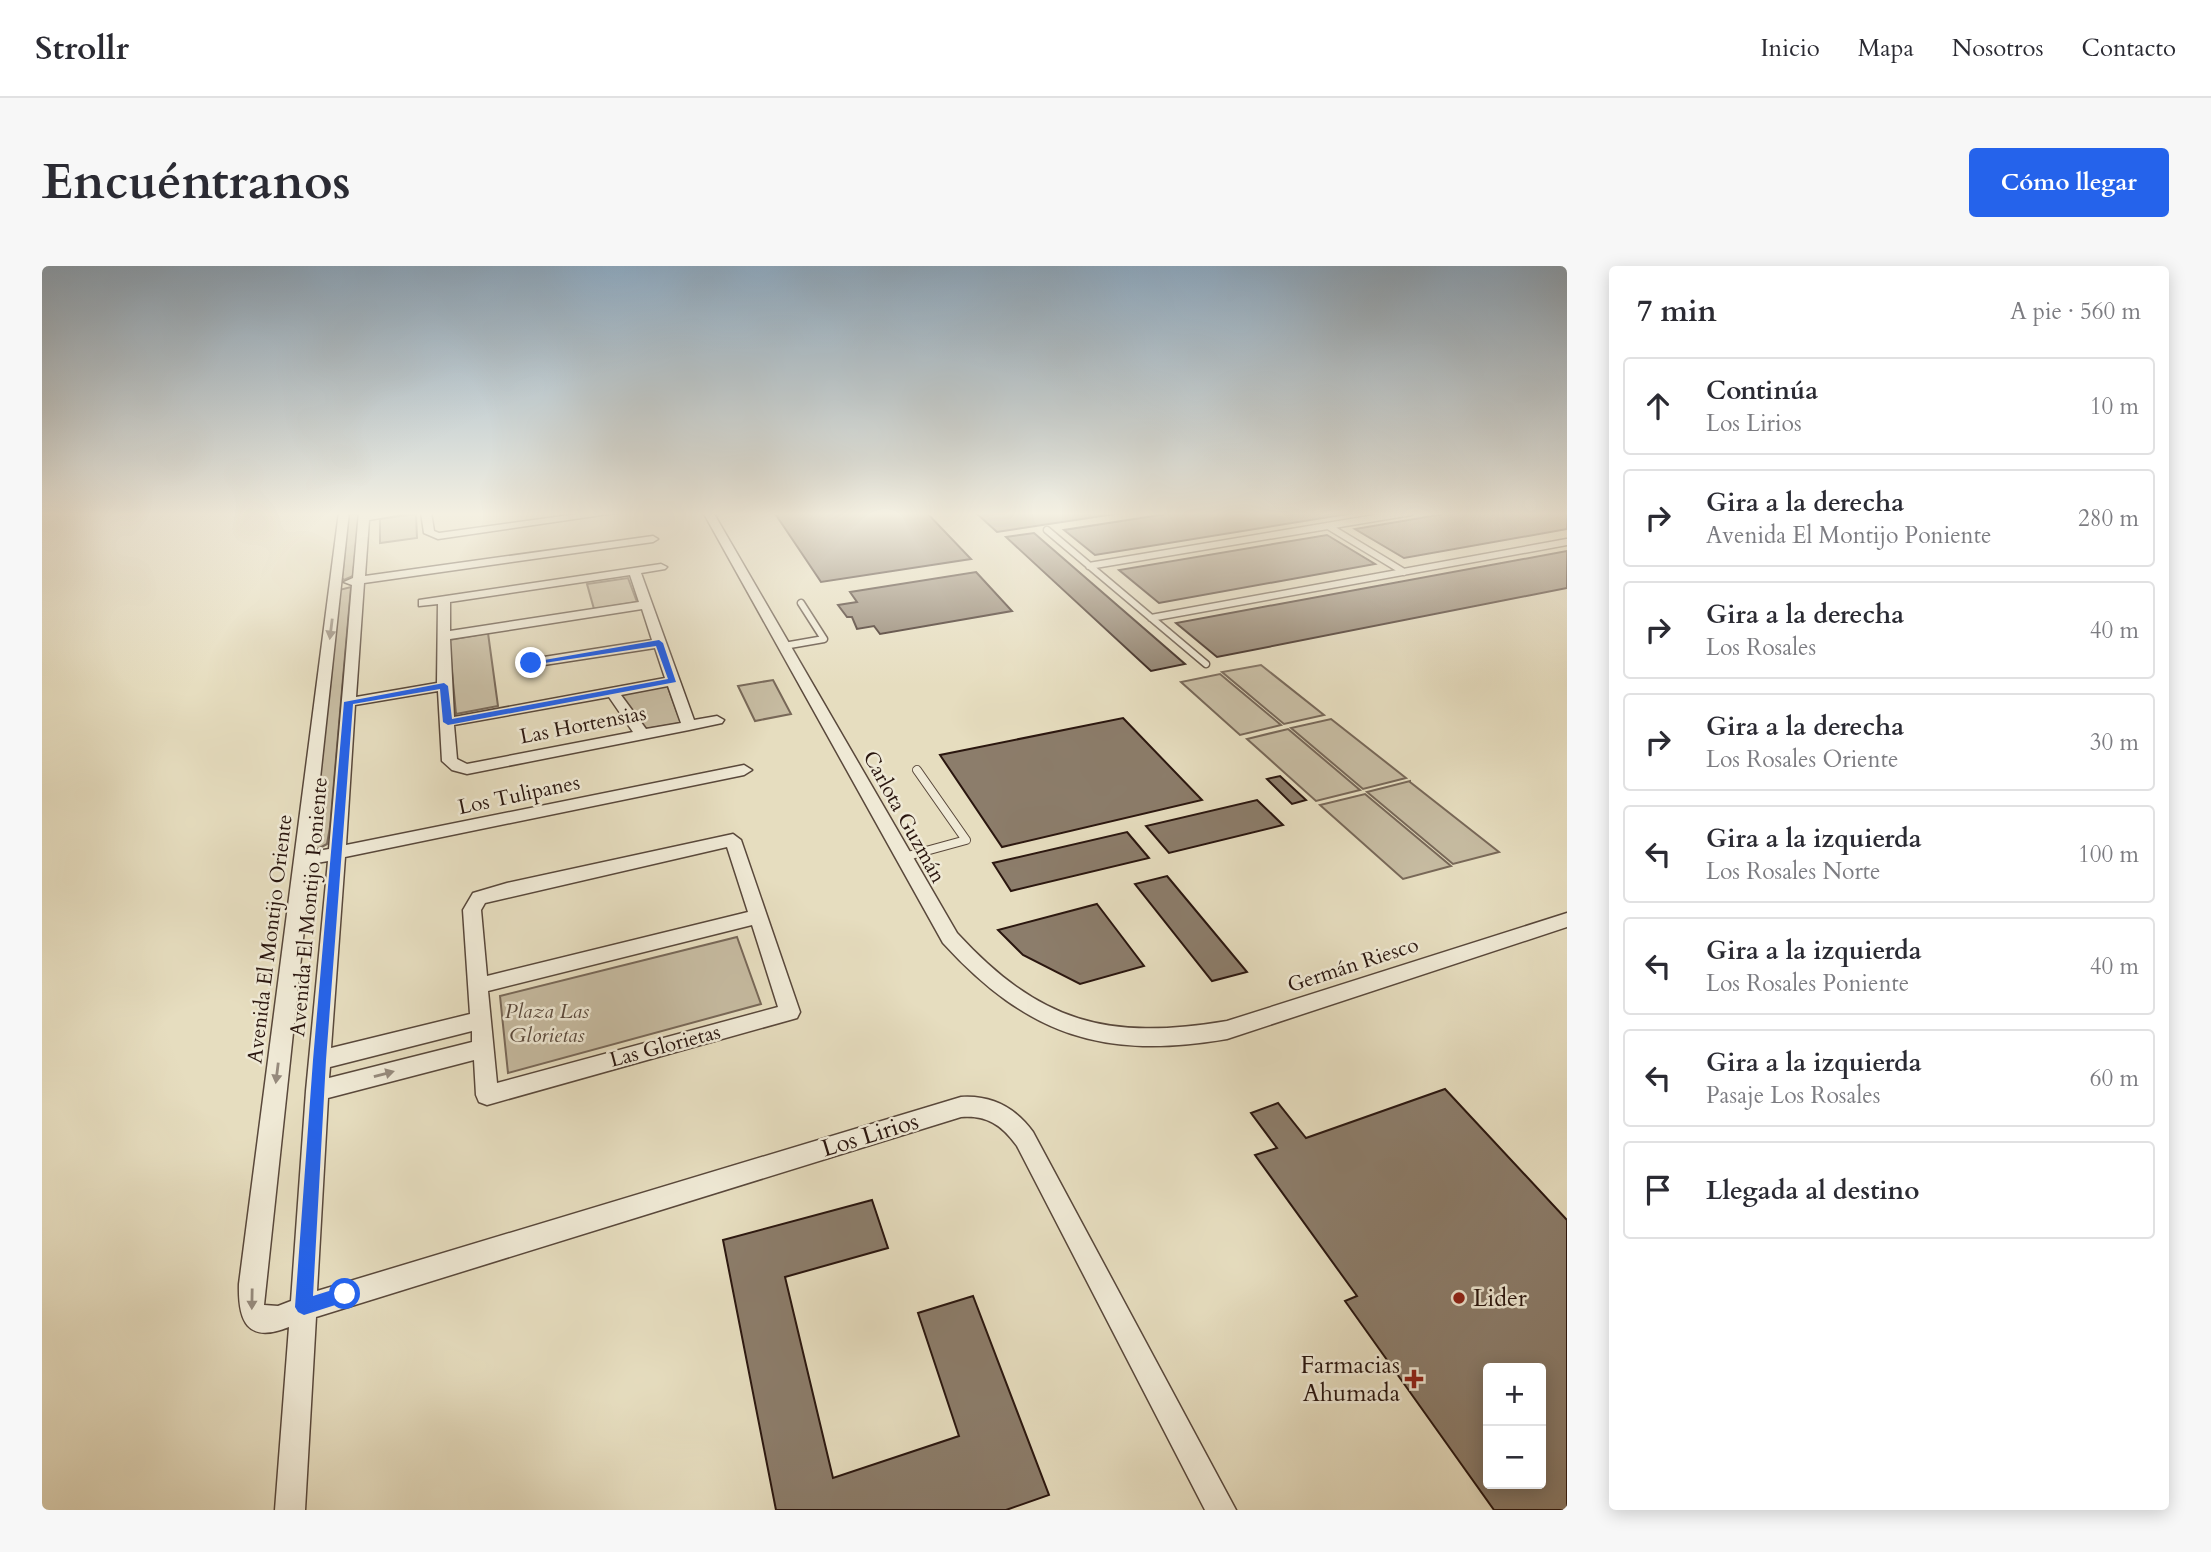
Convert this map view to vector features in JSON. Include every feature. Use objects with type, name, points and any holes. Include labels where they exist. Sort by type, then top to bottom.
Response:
[{"type":"street","name":"Avenida El Montijo Oriente","points":[[304,1307],[278,1319],[262,1321],[253,1315],[250,1303],[338,570]]},
{"type":"street","name":"Avenida El Montijo Poniente","points":[[290,1510],[317,1091],[361,570]]},
{"type":"street","points":[[336,584],[436,570]]},
{"type":"street","points":[[423,603],[640,570]]},
{"type":"street","name":"Carlota Guzmán","points":[[741,570],[950,938],[974,966],[1008,995],[1065,1024],[1111,1037],[1151,1041]]},
{"type":"street","points":[[634,571],[689,726]]},
{"type":"street","points":[[444,600],[444,680],[448,722],[673,681]]},
{"type":"street","points":[[444,636],[646,605]]},
{"type":"street","points":[[531,663],[659,643]]},
{"type":"street","points":[[349,696],[444,680]]},
{"type":"street","points":[[612,692],[642,734]]},
{"type":"street","name":"Las Hortensias","points":[[448,722],[450,761],[457,767],[467,769],[717,720]]},
{"type":"street","name":"Los Tulipanes","points":[[302,860],[744,770]]},
{"type":"street","name":"Las Glorietas","points":[[733,840],[758,916],[790,1012],[487,1095],[481,1049],[472,910],[480,898],[507,889],[733,840]]},
{"type":"street","points":[[478,986],[758,916]]},
{"type":"street","name":"Germán Riesco","points":[[1151,1041],[1184,1040],[1227,1030],[1567,920]]},
{"type":"street","points":[[320,1060],[480,1020]]},
{"type":"street","points":[[317,1091],[481,1049]]},
{"type":"street","name":"Los Lirios","points":[[304,1307],[961,1107],[990,1108],[1009,1119],[1025,1139],[1221,1510]]},
{"type":"lane","points":[[1094,570],[1206,664]]},
{"type":"lane","points":[[1152,618],[1416,570]]},
{"type":"lane","points":[[784,646],[824,639],[801,603]]},
{"type":"lane","points":[[904,857],[966,840],[917,770]]},
{"type":"green space","points":[[343,570],[354,570],[353,576],[344,580]]},
{"type":"green space","points":[[628,578],[637,602],[594,609],[587,584]]},
{"type":"green space","points":[[351,587],[330,827],[327,844],[316,850],[312,848],[339,590]]},
{"type":"green space","points":[[488,633],[498,706],[456,714],[449,640]]},
{"type":"green space","points":[[1261,665],[1324,715],[1284,724],[1222,672]]},
{"type":"green space","points":[[1220,674],[1281,725],[1240,735],[1181,682]]},
{"type":"green space","points":[[773,680],[791,714],[755,721],[738,686]]},
{"type":"green space","points":[[667,685],[681,723],[645,729],[620,694]]},
{"type":"green space","points":[[1331,719],[1406,778],[1363,789],[1291,728]]},
{"type":"green space","points":[[1288,729],[1360,790],[1316,801],[1247,739]]},
{"type":"green space","points":[[1410,781],[1499,852],[1453,864],[1367,792]]},
{"type":"green space","points":[[1365,794],[1451,866],[1403,879],[1320,805]]},
{"type":"green space","name":"Plaza Las Glorietas","points":[[737,937],[761,1004],[508,1073],[500,996]]},
{"type":"building","points":[[813,570],[899,570],[821,582]]},
{"type":"building","points":[[1042,570],[1077,570],[1185,664],[1151,671]]},
{"type":"building","points":[[1119,570],[1341,570],[1159,603]]},
{"type":"building","points":[[1464,570],[1567,570],[1567,588],[1217,657],[1176,623]]},
{"type":"building","points":[[976,572],[1012,611],[880,634],[874,626],[857,629],[852,617],[847,617],[838,605],[857,602],[850,592]]},
{"type":"building","points":[[1123,718],[1202,800],[1002,847],[940,755]]},
{"type":"building","points":[[1280,776],[1306,800],[1292,804],[1267,779]]},
{"type":"building","points":[[1257,800],[1283,825],[1169,853],[1146,826]]},
{"type":"building","points":[[1127,832],[1149,858],[1011,891],[993,863]]},
{"type":"building","points":[[1167,876],[1247,972],[1212,981],[1135,884]]},
{"type":"building","points":[[1097,904],[1144,966],[1080,984],[1023,955],[998,930]]},
{"type":"building","name":"Lider","points":[[1445,1089],[1567,1220],[1567,1510],[1494,1510],[1345,1301],[1357,1296],[1255,1155],[1277,1148],[1251,1113],[1278,1103],[1306,1138]]},
{"type":"building","points":[[872,1200],[888,1248],[785,1277],[833,1478],[959,1436],[918,1313],[973,1296],[1049,1495],[1006,1510],[776,1510],[723,1240]]},
{"type":"place","name":"Lider","points":[[1459,1298]]},
{"type":"place","name":"Farmacias Ahumada","points":[[1414,1379]]},
{"type":"route","points":[[345,1294],[304,1307],[320,1060],[349,702],[444,686],[448,722],[673,681],[659,643],[531,663]]}]
